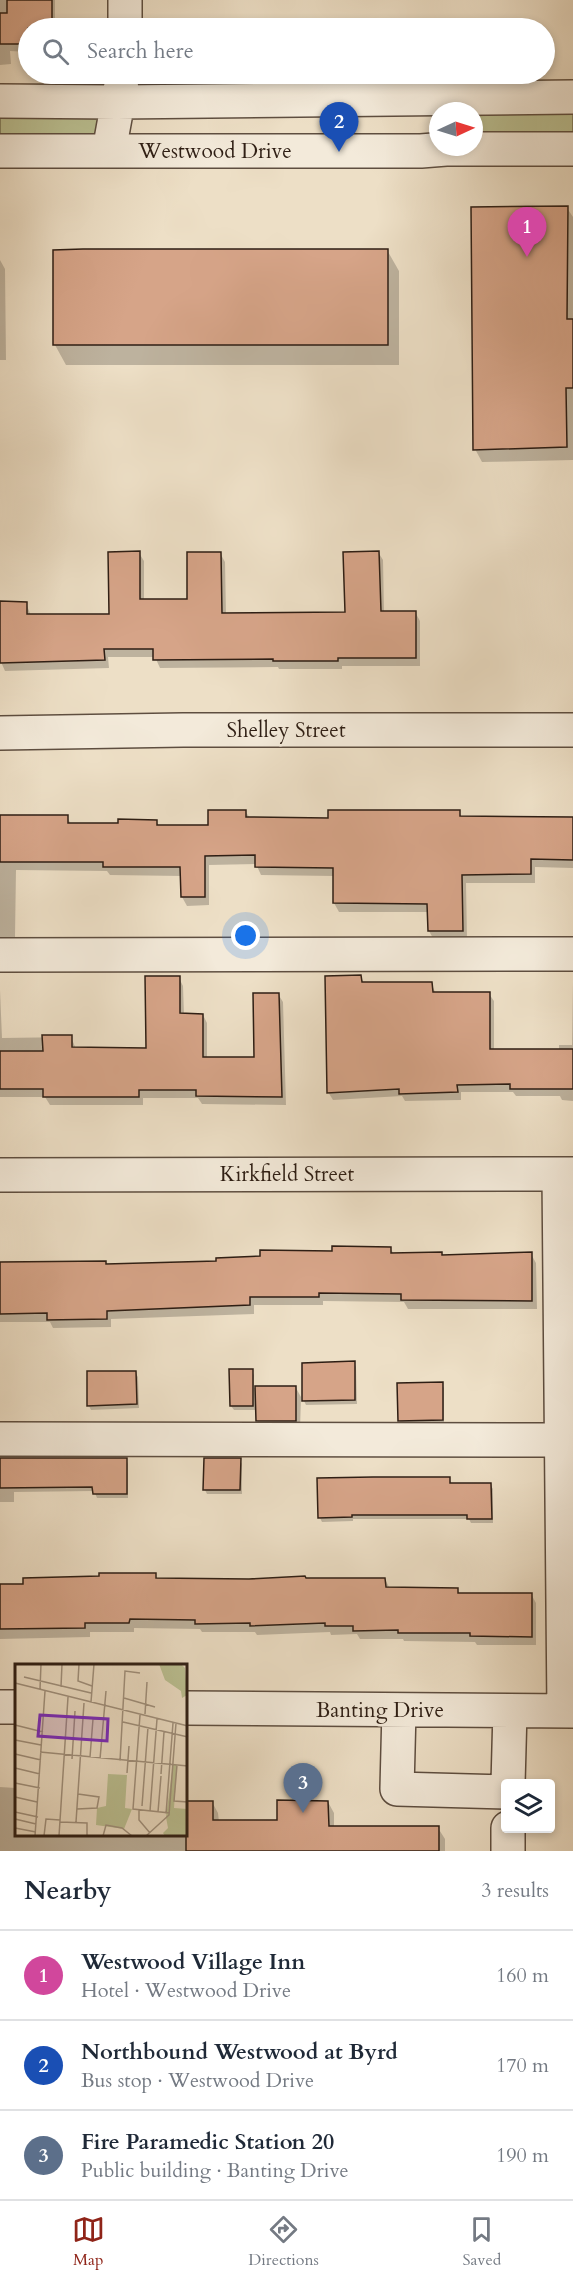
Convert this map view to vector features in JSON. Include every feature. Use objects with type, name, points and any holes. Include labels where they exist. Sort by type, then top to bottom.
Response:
[{"type":"street","points":[[125,0],[125,18]]},
{"type":"street","points":[[0,101],[120,88],[573,97]]},
{"type":"street","points":[[110,152],[120,88]]},
{"type":"street","name":"Westwood Drive","points":[[0,152],[421,152],[446,149],[573,149]]},
{"type":"street","name":"Shelley Street","points":[[0,733],[183,730],[573,730]]},
{"type":"street","points":[[0,955],[573,954]]},
{"type":"street","name":"Kirkfield Street","points":[[0,1174],[566,1174]]},
{"type":"street","points":[[566,1174],[562,1440],[568,1711]]},
{"type":"street","points":[[0,1439],[562,1440]]},
{"type":"street","name":"Banting Drive","points":[[188,1708],[568,1711]]},
{"type":"street","points":[[399,1710],[397,1789],[501,1792]]},
{"type":"street","points":[[508,1779],[510,1711]]},
{"type":"street","points":[[508,1833],[508,1851]]},
{"type":"green space","points":[[573,97],[573,149],[483,147],[483,110]]},
{"type":"green space","points":[[0,101],[117,102],[109,151],[0,151]]},
{"type":"building","points":[[7,0],[52,0],[52,18],[18,18],[18,44],[0,44],[0,13],[7,13]]},
{"type":"building","points":[[568,206],[567,319],[573,319],[573,388],[566,388],[567,447],[473,450],[471,207]]},
{"type":"building","points":[[388,249],[388,345],[53,345],[53,250]]},
{"type":"building","points":[[140,551],[140,599],[187,599],[187,552],[221,552],[222,613],[345,612],[343,552],[379,551],[381,611],[416,611],[416,658],[338,658],[338,661],[153,660],[153,649],[104,649],[105,660],[0,663],[0,601],[27,602],[27,614],[109,614],[108,552]]},
{"type":"building","points":[[208,810],[246,810],[246,817],[328,818],[328,810],[460,810],[460,816],[573,817],[573,860],[531,859],[531,874],[462,875],[463,931],[428,931],[427,904],[333,903],[333,868],[255,867],[255,855],[205,856],[205,897],[181,897],[180,867],[103,867],[103,862],[0,862],[0,815],[68,815],[68,823],[118,823],[118,819],[157,820],[157,825],[208,825]]},
{"type":"building","points":[[361,975],[362,982],[432,982],[433,992],[490,992],[490,1049],[573,1049],[573,1089],[510,1089],[510,1084],[457,1085],[458,1092],[399,1094],[399,1089],[327,1093],[325,976]]},
{"type":"building","points":[[145,976],[180,976],[180,1013],[203,1014],[203,1057],[254,1057],[253,993],[279,993],[282,1097],[196,1096],[196,1090],[139,1090],[139,1097],[43,1097],[43,1089],[0,1089],[0,1051],[43,1051],[42,1035],[72,1035],[72,1047],[146,1048]]},
{"type":"building","points":[[332,1246],[391,1247],[391,1253],[442,1252],[442,1255],[532,1252],[532,1301],[401,1300],[401,1294],[319,1293],[319,1297],[250,1297],[250,1305],[107,1311],[107,1319],[47,1320],[47,1313],[0,1314],[0,1262],[106,1261],[106,1264],[216,1261],[216,1258],[260,1256],[260,1250],[332,1251]]},
{"type":"building","points":[[355,1361],[355,1400],[302,1401],[302,1363]]},
{"type":"building","points":[[229,1369],[253,1369],[253,1406],[230,1406]]},
{"type":"building","points":[[87,1371],[136,1371],[137,1404],[87,1406]]},
{"type":"building","points":[[443,1382],[443,1420],[398,1421],[397,1383]]},
{"type":"building","points":[[255,1386],[296,1386],[296,1421],[256,1421]]},
{"type":"building","points":[[0,1458],[127,1458],[127,1494],[93,1494],[92,1487],[0,1488]]},
{"type":"building","points":[[204,1458],[241,1458],[240,1490],[203,1490]]},
{"type":"building","points":[[450,1477],[450,1483],[491,1483],[492,1519],[467,1519],[467,1515],[352,1515],[352,1517],[318,1518],[317,1478]]},
{"type":"building","points":[[99,1573],[156,1573],[156,1578],[249,1579],[305,1576],[306,1578],[385,1578],[386,1587],[458,1588],[458,1593],[532,1593],[532,1637],[470,1636],[470,1633],[398,1633],[398,1630],[353,1631],[353,1626],[325,1626],[325,1623],[250,1626],[250,1623],[195,1624],[195,1620],[130,1619],[129,1623],[85,1623],[85,1628],[0,1629],[0,1584],[23,1584],[23,1578],[99,1576]]},
{"type":"building","points":[[277,1800],[328,1801],[329,1826],[439,1826],[439,1851],[186,1851],[188,1801],[213,1801],[213,1820],[277,1820]]},
{"type":"place","name":"Northbound Westwood at Byrd","points":[[339,152]]},
{"type":"place","name":"Westwood Village Inn","points":[[527,257]]},
{"type":"place","name":"Fire Paramedic Station 20","points":[[303,1813]]}]
